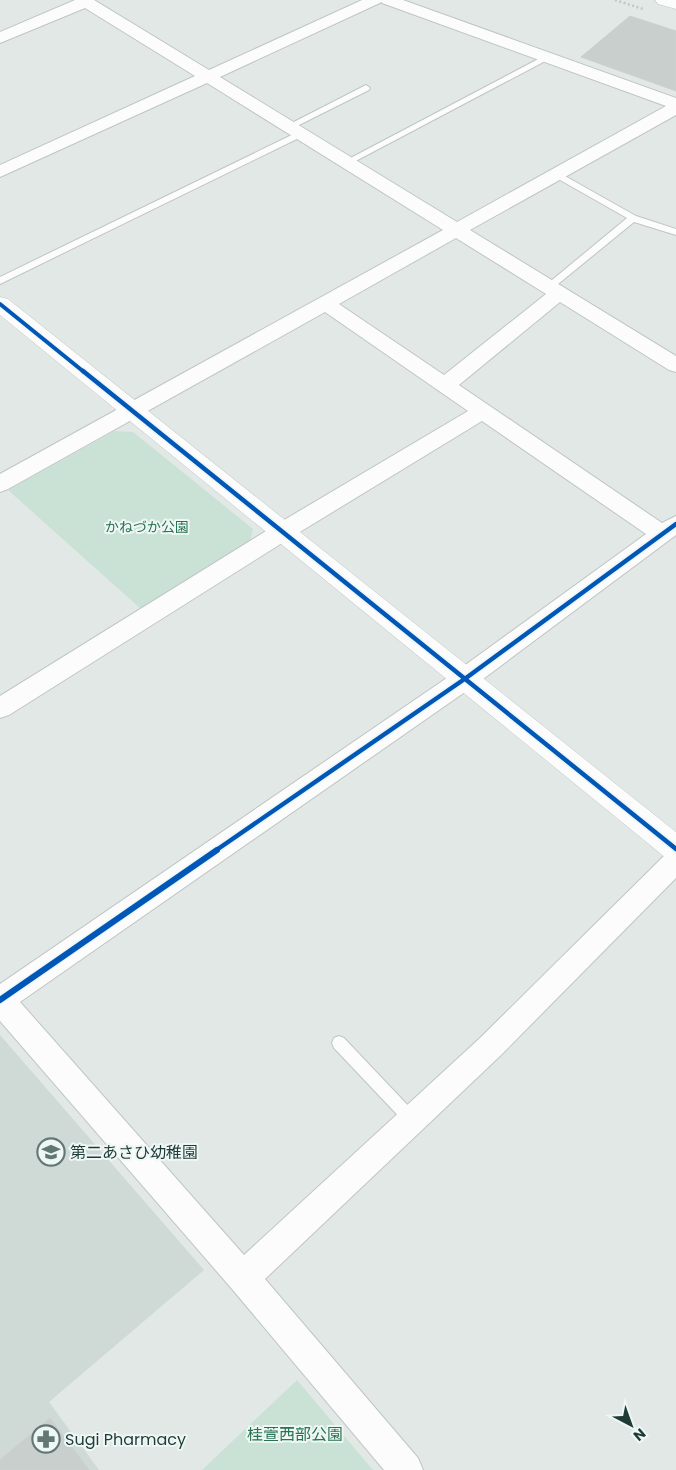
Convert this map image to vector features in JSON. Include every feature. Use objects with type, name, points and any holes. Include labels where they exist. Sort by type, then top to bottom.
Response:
[{"type":"street","points":[[0,172],[375,0]]},
{"type":"street","points":[[388,0],[676,104]]},
{"type":"street","points":[[664,0],[676,4]]},
{"type":"street","points":[[0,38],[85,1],[675,363]]},
{"type":"street","points":[[0,484],[324,302],[676,108]]},
{"type":"street","points":[[445,385],[554,290]]},
{"type":"street","points":[[324,302],[483,411],[669,529],[466,678],[0,1000],[243,1278],[406,1470]]},
{"type":"street","points":[[0,304],[676,849]]},
{"type":"street","points":[[0,708],[282,532],[483,411]]},
{"type":"street","points":[[243,1278],[490,1047],[676,861]]},
{"type":"lane","points":[[347,162],[548,58]]},
{"type":"lane","points":[[0,281],[296,130],[366,88]]},
{"type":"lane","points":[[556,174],[633,218],[676,232]]},
{"type":"lane","points":[[554,290],[633,218]]},
{"type":"lane","points":[[339,1043],[412,1120]]},
{"type":"shaded area","name":"第二あさひ幼稚園","points":[[0,1035],[204,1270],[49,1402],[99,1470],[0,1470]]},
{"type":"green space","name":"かねづか公園","points":[[115,431],[133,432],[253,529],[250,542],[141,609],[8,490]]},
{"type":"green space","name":"桂萱西部公園","points":[[297,1380],[373,1470],[202,1470]]},
{"type":"building","points":[[630,16],[676,31],[676,91],[581,57]]},
{"type":"building","name":"Sugi Pharmacy","points":[[50,1418],[89,1470],[0,1470],[0,1460]]},
{"type":"cycle path","points":[[0,304],[676,849]]},
{"type":"cycle path","points":[[0,1000],[466,678],[676,524]]},
{"type":"place","name":"第二あさひ幼稚園","points":[[51,1152]]},
{"type":"place","name":"Sugi Pharmacy","points":[[46,1439]]}]
